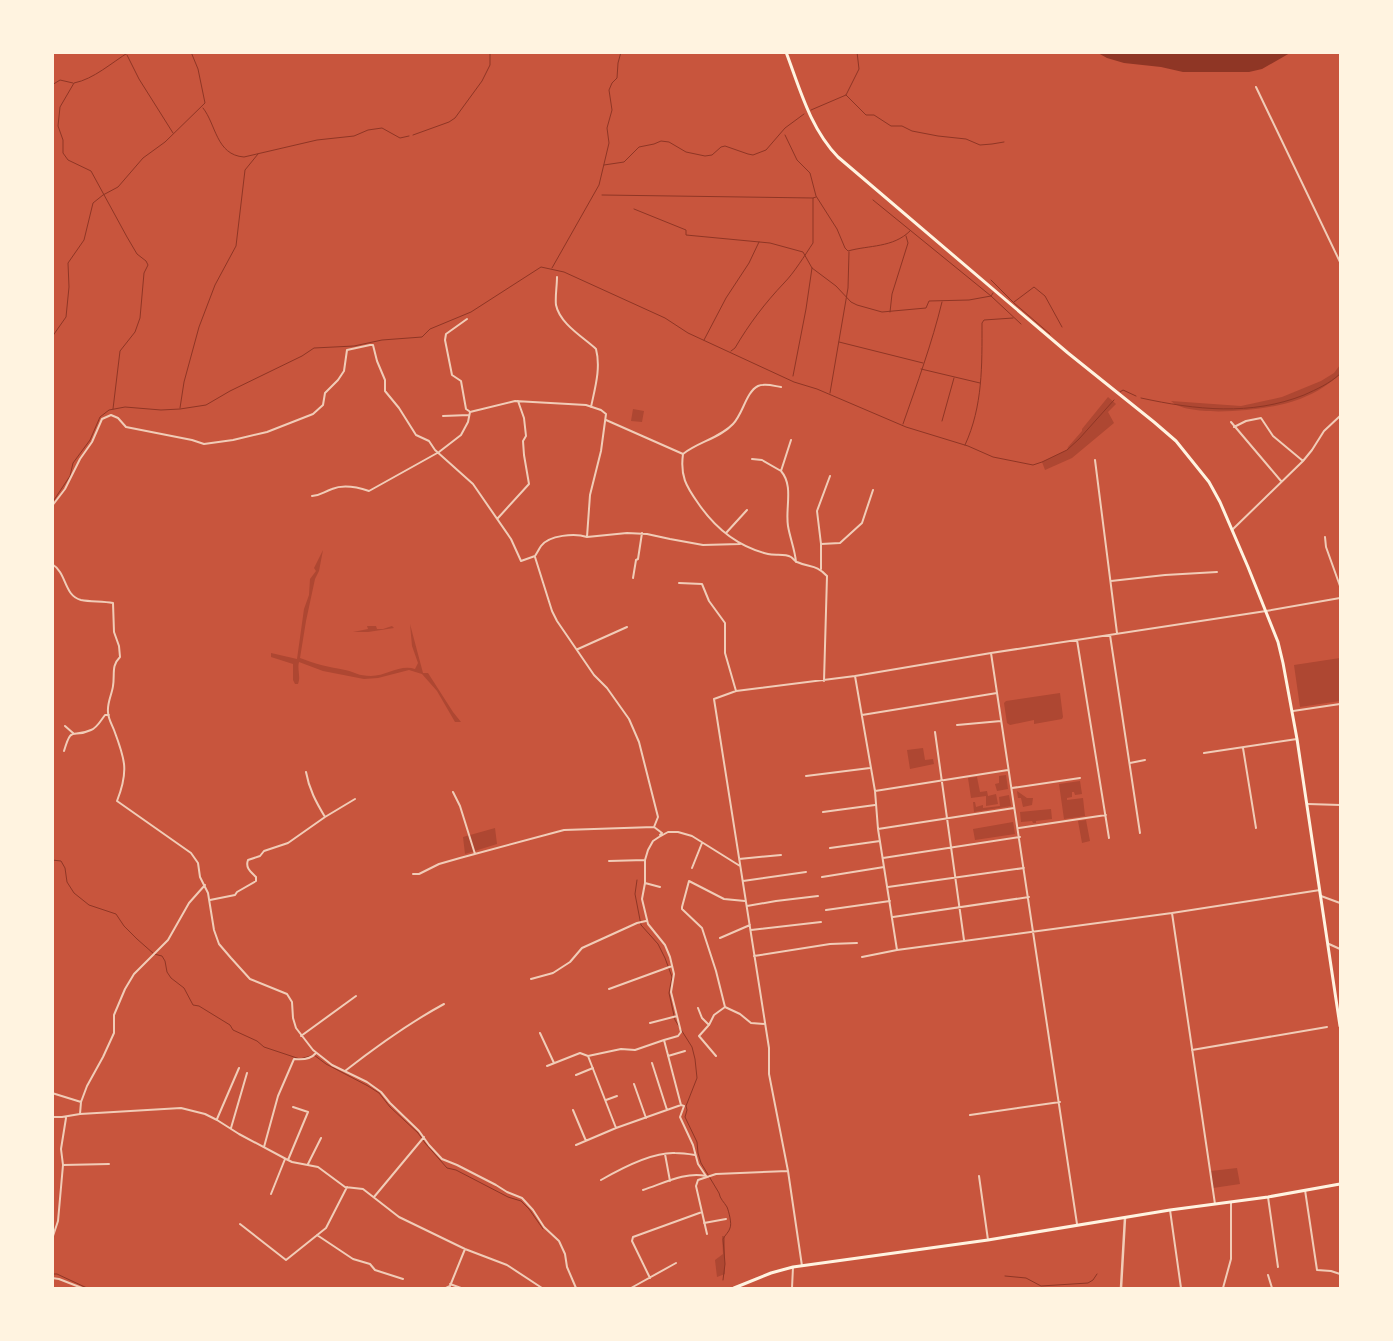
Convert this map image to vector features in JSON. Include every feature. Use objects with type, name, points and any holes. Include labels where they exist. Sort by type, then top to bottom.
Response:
[{"type":"main road","points":[[786,52],[809,114],[826,145],[1068,353],[1176,441],[1209,482],[1220,502],[1278,642],[1297,739],[1340,1026]]},
{"type":"main road","points":[[734,1288],[766,1274],[793,1267],[1078,1227],[1170,1210],[1268,1197],[1340,1184]]},
{"type":"street","points":[[1256,87],[1340,262]]},
{"type":"street","points":[[558,278],[556,303],[558,313],[563,320],[596,349],[598,356],[599,365],[591,407]]},
{"type":"street","points":[[467,319],[446,334],[445,340],[452,375],[461,381],[466,409],[470,414]]},
{"type":"street","points":[[52,506],[65,489],[80,458],[92,442],[102,419],[111,415],[118,418],[126,427],[204,444],[268,432],[313,414],[323,405],[325,392],[338,380],[344,371],[347,350],[373,345],[376,361],[385,380],[385,392],[399,408],[416,435],[429,442],[435,450],[473,484],[498,518],[518,551],[521,562],[535,556],[541,545],[546,541],[564,535],[587,537],[642,533],[703,545],[740,544]]},
{"type":"street","points":[[781,386],[757,386],[746,400],[740,416],[732,426],[690,448],[683,454],[682,472],[686,485],[704,512],[740,544],[768,554],[791,557],[796,562],[821,569],[827,576],[824,680]]},
{"type":"street","points":[[498,518],[530,484],[524,455],[523,441],[526,436],[524,418],[518,401]]},
{"type":"street","points":[[442,416],[470,414],[518,401],[586,405],[601,410],[606,414],[599,458],[590,495],[587,537]]},
{"type":"street","points":[[312,496],[324,494],[332,489],[354,486],[369,491],[439,452],[461,435],[470,414]]},
{"type":"street","points":[[1232,530],[1303,461],[1324,431],[1340,416]]},
{"type":"street","points":[[1234,427],[1246,421],[1261,418],[1273,436],[1303,461]]},
{"type":"street","points":[[606,420],[683,454]]},
{"type":"street","points":[[1231,422],[1282,482]]},
{"type":"street","points":[[781,471],[790,440]]},
{"type":"street","points":[[752,459],[762,460],[781,471],[787,480],[788,525],[795,549],[796,562]]},
{"type":"street","points":[[1095,460],[1117,633]]},
{"type":"street","points":[[821,569],[821,544],[817,511],[830,476]]},
{"type":"street","points":[[821,544],[840,543],[862,523],[873,490]]},
{"type":"street","points":[[726,533],[747,510]]},
{"type":"street","points":[[633,578],[642,533]]},
{"type":"street","points":[[1325,537],[1326,547],[1340,586]]},
{"type":"street","points":[[535,556],[552,611],[557,621],[594,675],[607,688],[623,710],[639,742],[658,817],[654,827]]},
{"type":"street","points":[[52,564],[62,574],[70,595],[80,600],[113,603],[114,632],[120,657],[112,672],[114,686],[110,695],[109,715],[126,769],[117,801],[191,853],[198,863],[219,944],[250,979],[287,994],[292,1002],[296,1028],[316,1053],[332,1066],[367,1082],[381,1092],[420,1131],[429,1145],[442,1159],[522,1198],[533,1210],[544,1227],[559,1241],[576,1288]]},
{"type":"street","points":[[1111,581],[1217,572]]},
{"type":"street","points":[[678,583],[702,584],[709,601],[725,624],[726,653],[736,691]]},
{"type":"street","points":[[802,1266],[788,1171],[769,1074],[769,1048],[714,699],[736,691],[855,676],[1340,598]]},
{"type":"street","points":[[578,649],[627,627]]},
{"type":"street","points":[[1110,634],[1140,833]]},
{"type":"street","points":[[1077,639],[1109,838]]},
{"type":"street","points":[[991,653],[1078,1227]]},
{"type":"street","points":[[855,676],[875,791],[878,830],[897,950]]},
{"type":"street","points":[[862,715],[998,693]]},
{"type":"street","points":[[1292,711],[1340,704]]},
{"type":"street","points":[[64,751],[68,736],[73,733],[93,730],[105,716],[109,715]]},
{"type":"street","points":[[957,725],[1001,721]]},
{"type":"street","points":[[65,726],[73,733]]},
{"type":"street","points":[[935,732],[964,940]]},
{"type":"street","points":[[1204,753],[1297,739]]},
{"type":"street","points":[[1243,748],[1256,828]]},
{"type":"street","points":[[1130,763],[1145,760]]},
{"type":"street","points":[[806,776],[870,768]]},
{"type":"street","points":[[875,791],[1009,770]]},
{"type":"street","points":[[306,772],[308,785],[325,817]]},
{"type":"street","points":[[1012,788],[1080,778]]},
{"type":"street","points":[[453,792],[460,806],[475,854]]},
{"type":"street","points":[[209,900],[236,895],[237,892],[256,881],[256,877],[248,870],[248,860],[260,856],[264,851],[288,843],[355,799]]},
{"type":"street","points":[[1306,804],[1340,805]]},
{"type":"street","points":[[823,812],[875,805]]},
{"type":"street","points":[[878,830],[1015,808]]},
{"type":"street","points":[[1018,828],[1106,816]]},
{"type":"street","points":[[414,874],[419,874],[439,864],[564,830],[654,827],[662,833],[659,837]]},
{"type":"street","points":[[547,1066],[580,1053],[588,1056],[621,1049],[635,1050],[681,1034],[671,992],[674,974],[672,966],[665,945],[646,921],[642,899],[646,860],[648,850],[653,841],[668,832],[678,832],[692,836],[740,866]]},
{"type":"street","points":[[883,858],[1020,837]]},
{"type":"street","points":[[830,848],[880,840]]},
{"type":"street","points":[[692,868],[702,843]]},
{"type":"street","points":[[739,859],[781,855]]},
{"type":"street","points":[[609,861],[646,860]]},
{"type":"street","points":[[822,877],[884,867]]},
{"type":"street","points":[[887,887],[1024,868]]},
{"type":"street","points":[[743,881],[806,872]]},
{"type":"street","points":[[725,1008],[716,971],[702,928],[682,910],[682,907],[689,881],[724,899],[745,901]]},
{"type":"street","points":[[645,883],[660,887]]},
{"type":"street","points":[[80,1114],[81,1102],[87,1086],[114,1032],[114,1015],[125,989],[134,974],[168,940],[189,903],[205,886]]},
{"type":"street","points":[[862,957],[964,940],[1172,913],[1320,890]]},
{"type":"street","points":[[747,906],[818,896]]},
{"type":"street","points":[[1321,896],[1340,903]]},
{"type":"street","points":[[892,917],[1029,897]]},
{"type":"street","points":[[826,910],[890,901]]},
{"type":"street","points":[[1172,913],[1215,1204]]},
{"type":"street","points":[[531,979],[553,973],[576,956],[582,948],[637,923],[646,921]]},
{"type":"street","points":[[751,930],[821,922]]},
{"type":"street","points":[[720,938],[750,925]]},
{"type":"street","points":[[754,956],[830,944],[857,943]]},
{"type":"street","points":[[1328,944],[1340,949]]},
{"type":"street","points":[[609,989],[672,966]]},
{"type":"street","points":[[301,1036],[356,996]]},
{"type":"street","points":[[345,1071],[410,1023],[444,1004]]},
{"type":"street","points":[[698,1008],[702,1018],[708,1025]]},
{"type":"street","points":[[725,1008],[740,1014],[751,1023],[765,1024]]},
{"type":"street","points":[[716,1056],[699,1036],[714,1015],[725,1008]]},
{"type":"street","points":[[650,1023],[677,1016]]},
{"type":"street","points":[[1192,1050],[1327,1027]]},
{"type":"street","points":[[540,1034],[554,1063]]},
{"type":"street","points":[[664,1040],[681,1105],[684,1106],[680,1117],[693,1145],[695,1155],[706,1176]]},
{"type":"street","points":[[668,1056],[685,1051]]},
{"type":"street","points":[[264,1147],[278,1096],[294,1059],[303,1060],[316,1053]]},
{"type":"street","points":[[588,1056],[616,1128]]},
{"type":"street","points":[[652,1063],[667,1110]]},
{"type":"street","points":[[217,1120],[239,1068]]},
{"type":"street","points":[[576,1075],[593,1068]]},
{"type":"street","points":[[231,1128],[247,1074]]},
{"type":"street","points":[[634,1084],[646,1118]]},
{"type":"street","points":[[52,1093],[81,1102]]},
{"type":"street","points":[[606,1100],[617,1096]]},
{"type":"street","points":[[970,1115],[1060,1102]]},
{"type":"street","points":[[576,1145],[616,1128],[681,1105]]},
{"type":"street","points":[[271,1194],[308,1112],[293,1107]]},
{"type":"street","points":[[52,1117],[181,1108],[205,1114],[287,1159],[318,1166],[347,1187],[363,1189],[399,1217],[464,1249],[507,1265],[542,1288]]},
{"type":"street","points":[[573,1110],[586,1141]]},
{"type":"street","points":[[52,1239],[58,1221],[63,1165],[61,1149],[66,1117]]},
{"type":"street","points":[[374,1197],[424,1137]]},
{"type":"street","points":[[308,1164],[321,1138]]},
{"type":"street","points":[[601,1180],[651,1158],[666,1154],[695,1155]]},
{"type":"street","points":[[666,1154],[670,1181]]},
{"type":"street","points":[[63,1165],[109,1164]]},
{"type":"street","points":[[707,1234],[696,1186],[698,1180],[716,1174],[788,1171]]},
{"type":"street","points":[[643,1190],[690,1175],[706,1176]]},
{"type":"street","points":[[980,1176],[988,1240]]},
{"type":"street","points":[[240,1224],[286,1260],[326,1228],[347,1187]]},
{"type":"street","points":[[1305,1190],[1317,1270],[1340,1274]]},
{"type":"street","points":[[1268,1197],[1278,1267]]},
{"type":"street","points":[[1223,1288],[1231,1259],[1231,1202]]},
{"type":"street","points":[[1170,1210],[1181,1288]]},
{"type":"street","points":[[650,1278],[632,1241],[633,1237],[678,1219],[702,1212]]},
{"type":"street","points":[[1121,1288],[1125,1218]]},
{"type":"street","points":[[704,1223],[726,1219]]},
{"type":"street","points":[[317,1235],[353,1259],[370,1264],[375,1270],[380,1272],[403,1278]]},
{"type":"street","points":[[446,1288],[450,1284],[464,1249]]},
{"type":"street","points":[[631,1288],[676,1263]]},
{"type":"street","points":[[792,1288],[793,1267]]},
{"type":"street","points":[[1268,1275],[1272,1288]]},
{"type":"street","points":[[52,1278],[82,1288]]},
{"type":"street","points":[[450,1284],[461,1288]]},
{"type":"shaded area","points":[[1098,53],[1290,53],[1262,69],[1249,72],[1183,72],[1161,67],[1124,63]]},
{"type":"shaded area","points":[[1340,365],[1340,374],[1324,386],[1306,396],[1283,404],[1249,410],[1212,411],[1180,407],[1171,401],[1241,406],[1282,397],[1321,381],[1334,373]]},
{"type":"shaded area","points":[[1108,397],[1116,404],[1108,412],[1114,423],[1072,458],[1045,470],[1042,462],[1067,450]]},
{"type":"shaded area","points":[[633,409],[644,411],[642,422],[631,421]]},
{"type":"shaded area","points":[[323,550],[306,621],[300,658],[367,676],[404,668],[415,669],[418,663],[412,646],[410,624],[423,673],[428,673],[461,722],[455,722],[437,691],[422,674],[409,670],[378,678],[364,679],[323,671],[299,662],[299,681],[298,684],[295,684],[293,680],[293,664],[271,657],[271,653],[297,659],[304,609],[309,595],[310,579],[316,571],[314,568]]},
{"type":"shaded area","points":[[367,626],[376,626],[377,629],[392,626],[394,628],[353,632],[368,629]]},
{"type":"shaded area","points":[[1340,658],[1340,701],[1300,707],[1294,665]]},
{"type":"shaded area","points":[[1060,693],[1062,719],[1034,724],[1034,720],[1010,725],[1007,723],[1004,703],[1006,701]]},
{"type":"shaded area","points":[[923,748],[925,760],[933,759],[934,764],[910,769],[907,750]]},
{"type":"shaded area","points":[[1006,775],[1008,789],[997,791],[995,784],[999,783],[999,776]]},
{"type":"shaded area","points":[[977,777],[980,792],[987,791],[988,796],[996,794],[998,804],[986,806],[986,796],[971,798],[968,778]]},
{"type":"shaded area","points":[[1080,781],[1082,794],[1075,795],[1072,792],[1072,797],[1067,798],[1067,800],[1083,798],[1085,816],[1064,819],[1059,784]]},
{"type":"shaded area","points":[[1017,791],[1027,798],[1033,798],[1032,805],[1023,807],[1021,798],[1018,798]]},
{"type":"shaded area","points":[[1009,795],[1011,806],[974,812],[973,802],[975,802],[976,807],[983,805],[983,808],[1000,806],[999,797]]},
{"type":"shaded area","points":[[1051,809],[1052,819],[1036,821],[1036,823],[1032,821],[1021,822],[1020,812]]},
{"type":"shaded area","points":[[1086,820],[1090,841],[1082,843],[1078,821]]},
{"type":"shaded area","points":[[1013,822],[1015,834],[975,840],[973,829]]},
{"type":"shaded area","points":[[495,828],[497,844],[465,854],[463,837]]},
{"type":"shaded area","points":[[1237,1168],[1240,1184],[1213,1188],[1211,1171]]},
{"type":"shaded area","points":[[722,1236],[725,1236],[725,1274],[717,1277],[715,1260],[723,1254]]},
{"type":"waterway","points":[[113,409],[120,351],[135,332],[140,318],[144,273],[148,265],[137,254],[91,171],[68,160],[63,153],[63,140],[58,126],[60,107],[74,83],[95,74],[129,52]]},
{"type":"waterway","points":[[52,337],[66,317],[69,287],[68,263],[84,240],[93,203],[118,187],[143,158],[165,142],[205,103],[198,69],[191,52]]},
{"type":"waterway","points":[[413,135],[455,118],[482,81],[490,65],[490,52]]},
{"type":"waterway","points":[[552,268],[599,185],[609,143],[607,128],[612,110],[609,90],[617,78],[621,52]]},
{"type":"waterway","points":[[811,110],[846,95],[859,69],[857,52]]},
{"type":"waterway","points":[[127,55],[139,79],[173,133]]},
{"type":"waterway","points":[[52,85],[60,80],[73,83]]},
{"type":"waterway","points":[[846,95],[866,115],[874,115],[891,126],[902,126],[912,131],[966,139],[980,145],[1004,142]]},
{"type":"waterway","points":[[203,108],[222,145],[235,155],[244,157],[317,140],[354,136],[368,130],[382,128],[400,138],[409,136]]},
{"type":"waterway","points":[[604,165],[624,162],[639,147],[661,141],[669,142],[686,152],[705,156],[712,155],[725,146],[753,155],[766,150],[785,128],[804,114]]},
{"type":"waterway","points":[[785,135],[797,160],[810,173],[816,196],[837,229],[848,251],[888,243],[910,231]]},
{"type":"waterway","points":[[180,408],[184,382],[199,327],[215,285],[236,246],[245,170],[258,154]]},
{"type":"waterway","points":[[602,195],[813,198]]},
{"type":"waterway","points":[[731,351],[764,306],[792,274],[813,243],[813,198],[816,197]]},
{"type":"waterway","points":[[873,200],[991,296],[1021,324]]},
{"type":"waterway","points":[[634,209],[686,230],[686,235],[770,243],[803,252],[812,268],[836,286],[851,302],[882,312],[926,308],[929,301],[969,300],[991,296],[993,293]]},
{"type":"waterway","points":[[890,312],[892,294],[908,243],[906,236]]},
{"type":"waterway","points":[[704,340],[726,298],[749,263],[759,242]]},
{"type":"waterway","points":[[830,393],[848,288],[849,252]]},
{"type":"waterway","points":[[52,503],[70,476],[73,463],[90,440],[100,417],[109,410],[125,407],[161,410],[206,405],[314,348],[354,346],[382,340],[422,337],[430,329],[471,312],[541,267],[564,272],[665,318],[688,333],[794,382],[817,389],[906,427],[968,446],[993,457],[1033,465],[1042,462],[1067,450],[1114,400]]},
{"type":"waterway","points":[[793,376],[812,268]]},
{"type":"waterway","points":[[991,280],[1050,334]]},
{"type":"waterway","points":[[1014,302],[1034,287],[1045,296],[1062,327]]},
{"type":"waterway","points":[[903,424],[929,348],[942,302]]},
{"type":"waterway","points":[[965,445],[971,430],[978,400],[982,323],[984,320],[1013,318]]},
{"type":"waterway","points":[[839,342],[923,363]]},
{"type":"waterway","points":[[921,369],[980,383]]},
{"type":"waterway","points":[[1141,398],[1203,408],[1223,409],[1264,406],[1304,395],[1340,374]]},
{"type":"waterway","points":[[942,421],[954,378]]},
{"type":"waterway","points":[[1120,392],[1123,390],[1136,396]]},
{"type":"waterway","points":[[52,860],[61,861],[65,868],[67,882],[74,893],[89,905],[116,914],[124,926],[137,939],[154,954],[162,956],[167,972],[171,978],[184,988],[193,1005],[199,1006],[230,1025],[233,1030],[257,1041],[264,1047],[300,1059],[314,1055],[326,1064],[379,1093],[390,1107],[418,1133],[447,1168],[456,1170],[508,1197],[521,1201],[543,1229]]},
{"type":"waterway","points":[[637,880],[635,894],[641,925],[658,944],[665,958],[672,977],[669,993],[675,1020],[692,1047],[695,1059],[697,1078],[686,1106],[685,1117],[697,1142],[701,1163],[727,1207],[729,1215],[731,1226],[723,1239],[725,1264],[723,1280]]},
{"type":"waterway","points":[[52,1274],[57,1274],[87,1288]]},
{"type":"waterway","points":[[1005,1276],[1026,1278],[1041,1286],[1088,1283],[1097,1274]]}]
